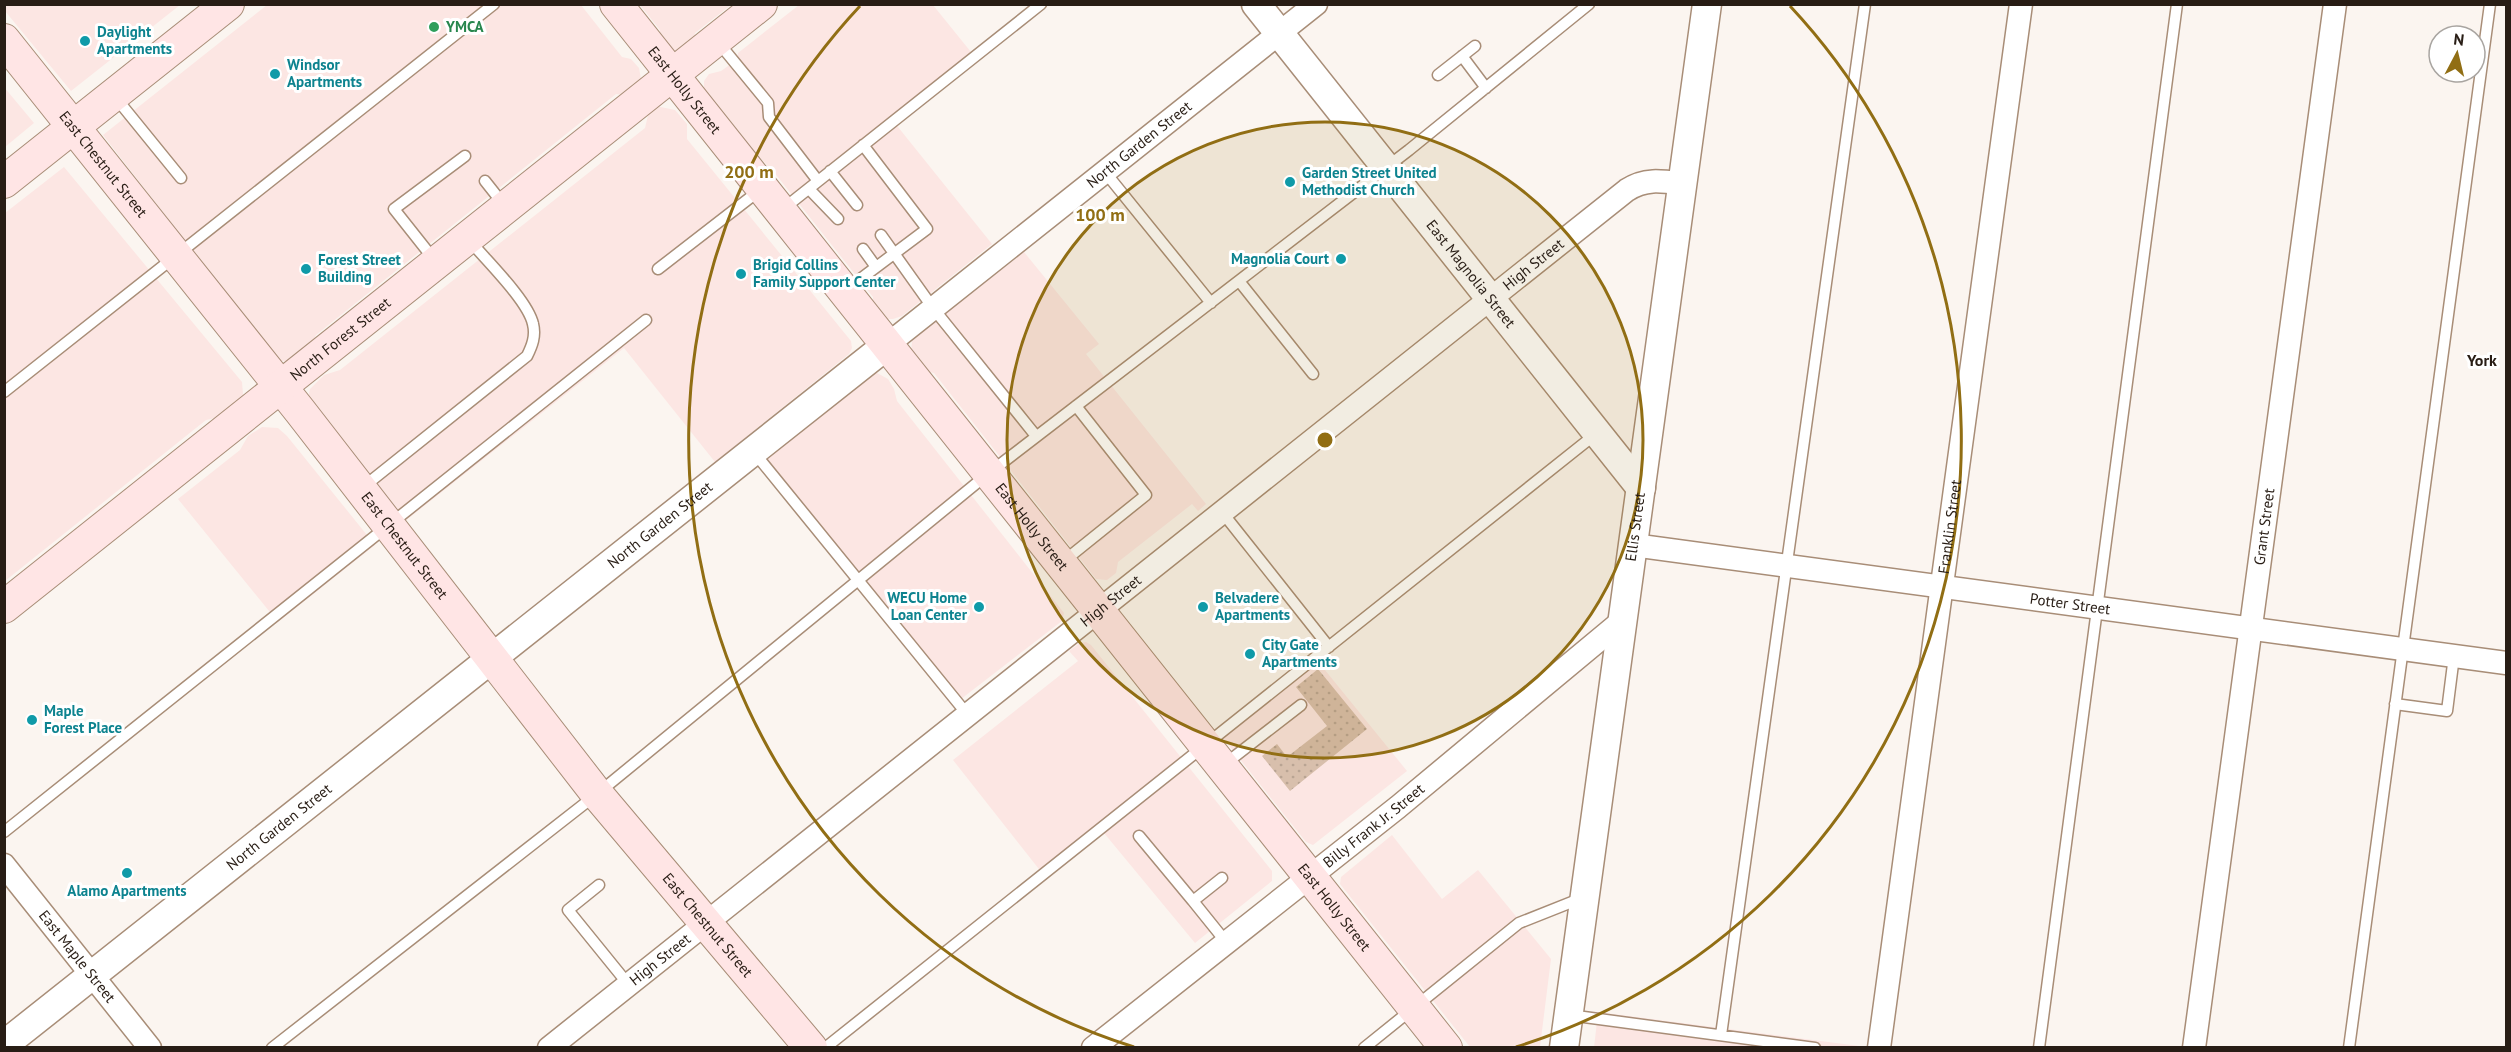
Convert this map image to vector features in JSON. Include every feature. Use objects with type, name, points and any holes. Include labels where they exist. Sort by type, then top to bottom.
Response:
[{"type":"main road","points":[[4,182],[228,4]]},
{"type":"main road","name":"East Holly Street","points":[[616,4],[1446,1047]]},
{"type":"main road","name":"North Forest Street","points":[[4,607],[761,4]]},
{"type":"main road","name":"East Chestnut Street","points":[[4,40],[281,387],[597,794],[811,1047]]},
{"type":"street","name":"East Magnolia Street","points":[[1256,4],[1641,488]]},
{"type":"street","name":"North Garden Street","points":[[4,1045],[1316,4]]},
{"type":"street","name":"Ellis Street","points":[[1564,1047],[1707,4]]},
{"type":"street","name":"Franklin Street","points":[[1879,1047],[2021,4]]},
{"type":"street","name":"Grant Street","points":[[2194,1047],[2335,4]]},
{"type":"street","name":"High Street","points":[[549,1047],[1634,185],[1651,181],[1683,183]]},
{"type":"street","name":"Potter Street","points":[[1633,545],[2506,663]]},
{"type":"street","name":"Billy Frank Jr. Street","points":[[1093,1047],[1398,807],[1623,620]]},
{"type":"street","name":"East Maple Street","points":[[4,865],[150,1047]]},
{"type":"lane","points":[[4,392],[494,4]]},
{"type":"lane","points":[[658,269],[771,200],[809,189],[1041,4]]},
{"type":"lane","points":[[272,1047],[597,794],[988,473],[1386,168],[1589,4]]},
{"type":"lane","points":[[1721,1035],[1865,4]]},
{"type":"lane","points":[[2039,1047],[2177,4]]},
{"type":"lane","points":[[2349,1047],[2490,4]]},
{"type":"lane","points":[[716,41],[768,103],[769,117],[818,181]]},
{"type":"lane","points":[[1438,75],[1475,46]]},
{"type":"lane","points":[[1462,56],[1486,88]]},
{"type":"lane","points":[[114,95],[181,178]]},
{"type":"lane","points":[[844,291],[927,229],[863,145]]},
{"type":"lane","points":[[437,263],[394,210],[465,156]]},
{"type":"lane","points":[[830,171],[857,205]]},
{"type":"lane","points":[[1105,172],[1211,303]]},
{"type":"lane","points":[[485,182],[506,208]]},
{"type":"lane","points":[[809,189],[838,219]]},
{"type":"lane","points":[[881,235],[933,308],[1036,436]]},
{"type":"lane","points":[[360,489],[527,356],[534,343],[534,326],[529,310],[468,238]]},
{"type":"lane","points":[[863,249],[876,267]]},
{"type":"lane","points":[[1239,281],[1313,374]]},
{"type":"lane","points":[[4,832],[646,320]]},
{"type":"lane","points":[[1061,564],[1146,495],[1076,406]]},
{"type":"lane","points":[[1214,756],[1329,647],[1597,433]]},
{"type":"lane","points":[[753,451],[967,714]]},
{"type":"lane","points":[[1222,512],[1329,647]]},
{"type":"lane","points":[[2395,704],[2447,711],[2454,656]]},
{"type":"lane","points":[[825,1047],[1120,813],[1301,705]]},
{"type":"lane","points":[[1120,813],[1127,822]]},
{"type":"lane","points":[[1139,836],[1226,942]]},
{"type":"lane","points":[[1193,901],[1222,878]]},
{"type":"lane","points":[[599,885],[568,910],[628,984]]},
{"type":"lane","points":[[1364,1047],[1519,923],[1585,897]]},
{"type":"lane","points":[[1568,1014],[1815,1047]]},
{"type":"shaded area","name":"Daylight Apartments","points":[[4,5],[180,5],[71,91],[5,11]]},
{"type":"shaded area","points":[[267,5],[581,5],[622,57],[631,59],[639,68],[641,79],[639,84],[624,95],[616,94],[316,335],[308,350],[291,361],[278,361],[103,135]]},
{"type":"shaded area","points":[[640,5],[731,5],[695,33],[694,43],[683,50],[676,51],[669,49],[660,41],[660,30]]},
{"type":"shaded area","points":[[799,5],[933,5],[975,57],[894,122],[992,244],[902,316],[893,319],[884,319],[873,308],[873,297],[777,176],[708,102],[704,94],[704,81],[709,74],[721,71],[738,59],[738,53]]},
{"type":"shaded area","points":[[4,87],[34,123],[5,147],[4,147]]},
{"type":"shaded area","points":[[656,106],[675,110],[687,124],[687,139],[851,341],[852,348],[849,354],[715,462],[624,348],[400,525],[308,397],[310,389],[324,375],[340,370],[645,128],[649,111]]},
{"type":"shaded area","points":[[64,167],[242,382],[243,394],[242,401],[225,416],[206,420],[5,581],[5,213]]},
{"type":"shaded area","points":[[1024,252],[1099,344],[1086,354],[1206,504],[1198,511],[1192,504],[1118,562],[1116,573],[1107,580],[1096,579],[934,373],[921,370],[911,354],[912,341],[917,336]]},
{"type":"shaded area","points":[[877,373],[888,379],[897,401],[1064,613],[1062,621],[952,706],[759,464],[854,389],[859,381]]},
{"type":"shaded area","points":[[262,427],[278,428],[287,436],[375,545],[278,622],[178,499],[240,450],[248,436]]},
{"type":"shaded area","points":[[1086,642],[1091,645],[1272,871],[1272,881],[1195,943],[1104,833],[1046,878],[953,760],[1078,661],[1069,651],[1080,643]]},
{"type":"shaded area","points":[[1316,659],[1407,771],[1313,845],[1306,842],[1219,733]]},
{"type":"shaded area","points":[[1318,669],[1367,729],[1290,791],[1262,756],[1277,744],[1287,757],[1327,726],[1296,687]]},
{"type":"shaded area","points":[[1392,835],[1442,899],[1478,870],[1551,959],[1540,1047],[1470,1047],[1340,884],[1341,877]]},
{"type":"shaded area","points":[[1598,1012],[1867,1047],[1594,1048]]},
{"type":"place","name":"YMCA","points":[[434,27]]},
{"type":"place","name":"Daylight Apartments","points":[[85,41]]},
{"type":"place","name":"Windsor Apartments","points":[[275,74]]},
{"type":"place","name":"Garden Street United Methodist Church","points":[[1290,182]]},
{"type":"place","name":"Magnolia Court","points":[[1341,259]]},
{"type":"place","name":"Forest Street Building","points":[[306,269]]},
{"type":"place","name":"Brigid Collins Family Support Center","points":[[741,274]]},
{"type":"place","name":"WECU Home Loan Center","points":[[979,607]]},
{"type":"place","name":"Belvadere Apartments","points":[[1203,607]]},
{"type":"place","name":"City Gate Apartments","points":[[1250,654]]},
{"type":"place","name":"Maple Forest Place","points":[[32,720]]},
{"type":"place","name":"Alamo Apartments","points":[[127,873]]},
{"type":"district","name":"York","points":[[2482,360]]}]
